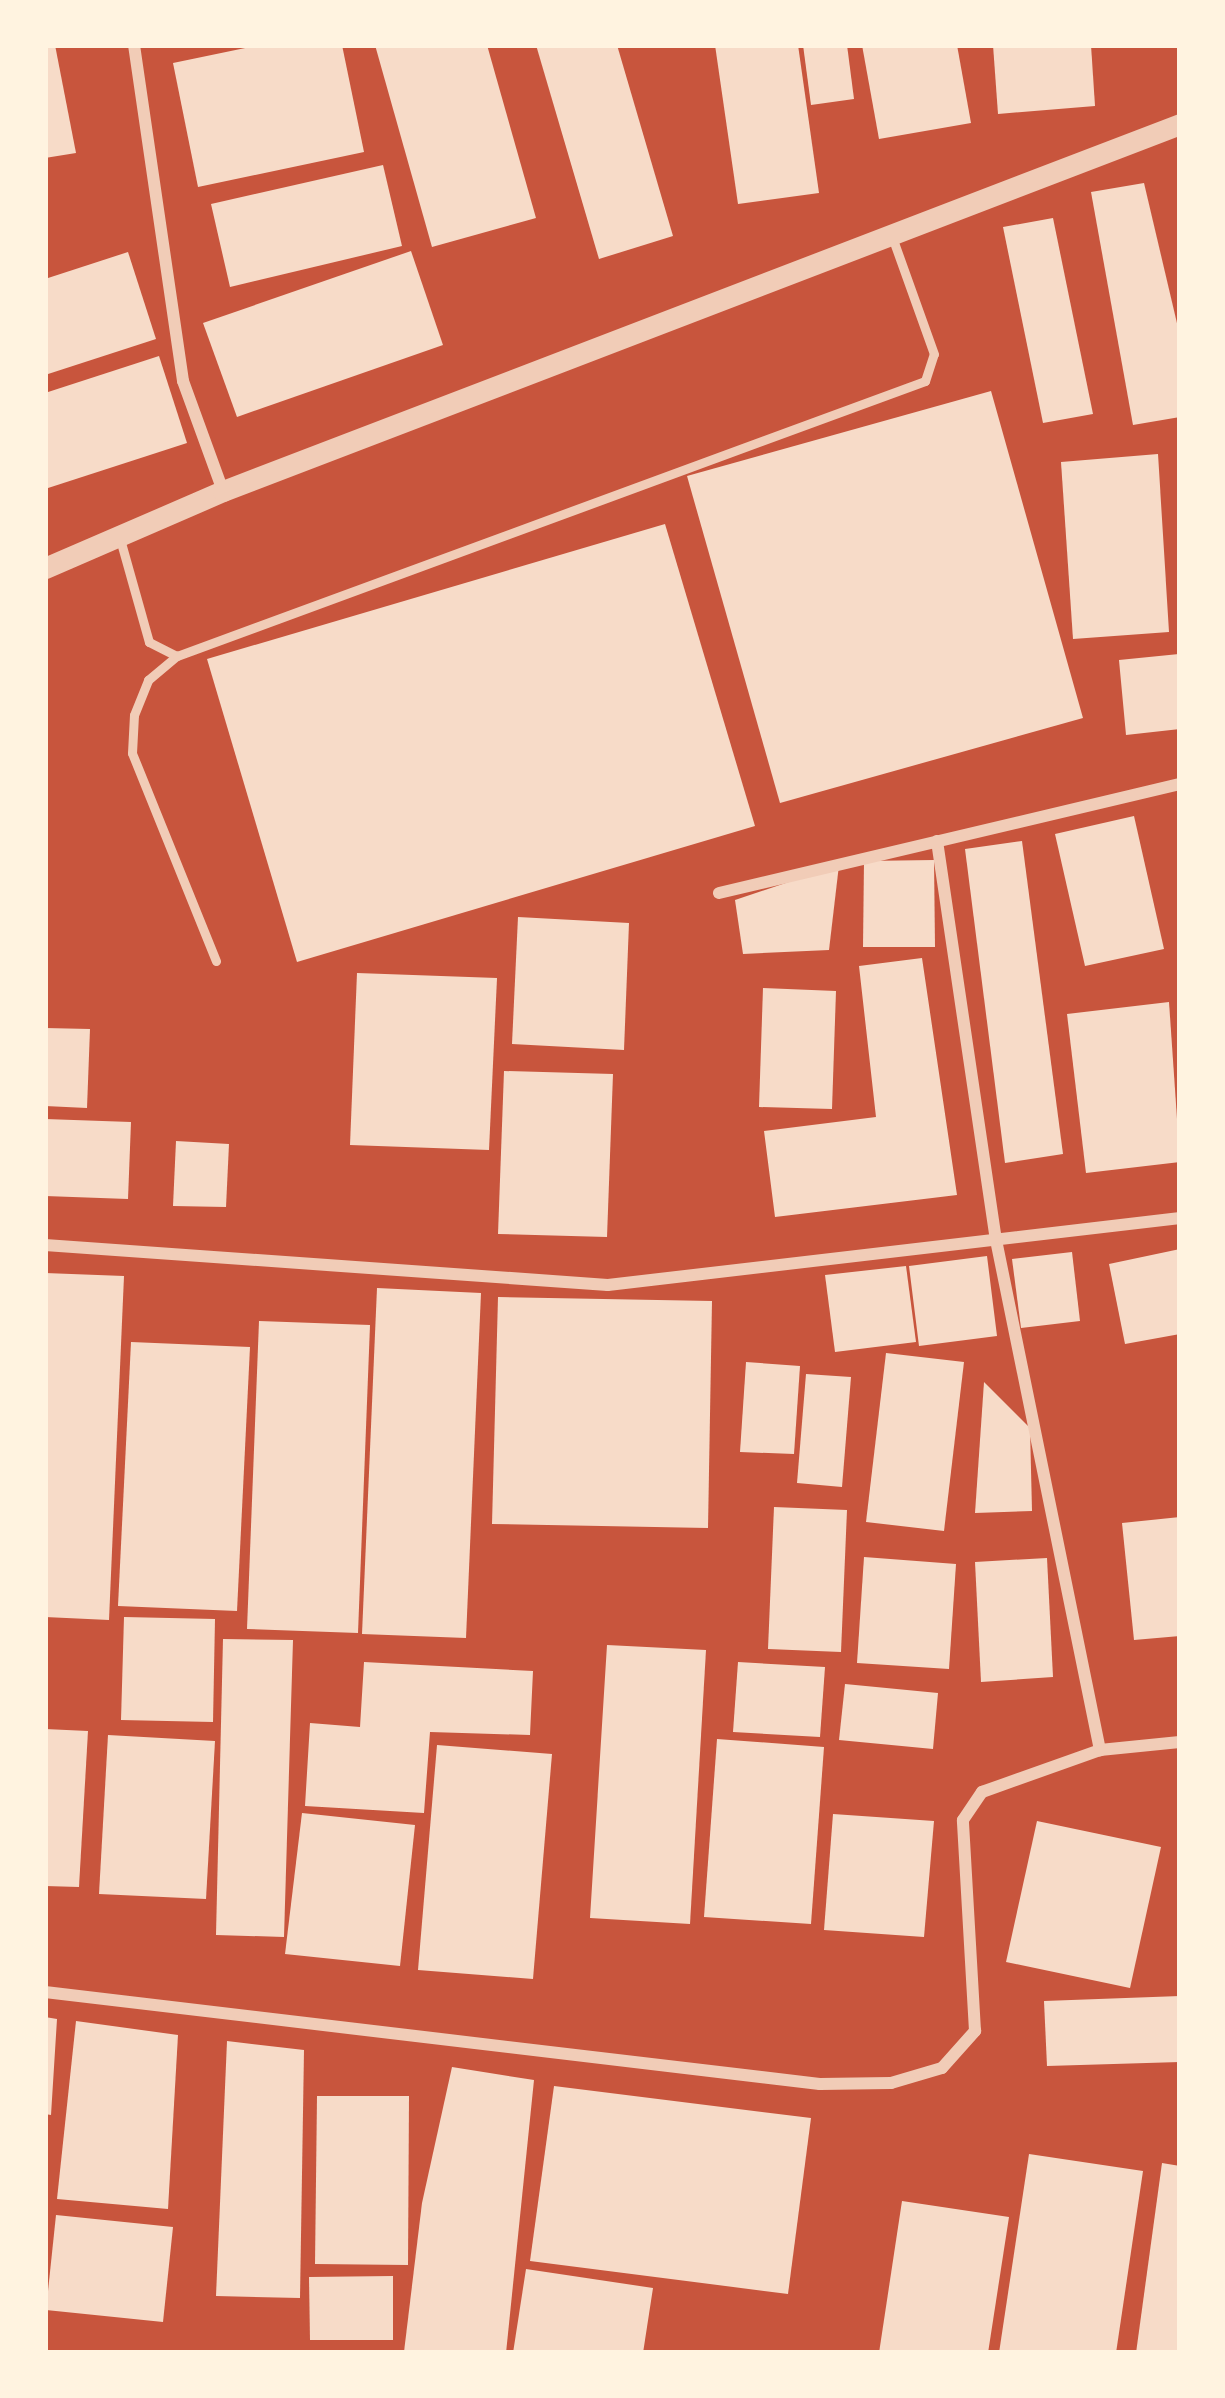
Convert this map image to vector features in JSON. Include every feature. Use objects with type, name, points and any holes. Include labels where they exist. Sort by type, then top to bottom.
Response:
[{"type":"street","points":[[134,45],[183,381],[223,491]]},
{"type":"street","points":[[45,568],[223,491],[1180,124]]},
{"type":"street","points":[[719,893],[1180,784]]},
{"type":"street","points":[[937,841],[995,1235],[1100,1750]]},
{"type":"street","points":[[45,1245],[608,1286],[995,1235],[1180,1218]]},
{"type":"street","points":[[45,1992],[820,2084],[891,2083],[942,2068],[975,2031],[963,1820],[982,1792],[1100,1750],[1180,1742]]},
{"type":"lane","points":[[216,961],[132,753],[134,716],[148,680],[177,656],[925,381],[934,354],[891,234]]},
{"type":"lane","points":[[119,537],[149,643],[177,656]]},
{"type":"building","points":[[45,45],[55,45],[76,153],[45,158]]},
{"type":"building","points":[[259,45],[342,45],[364,152],[198,187],[173,63]]},
{"type":"building","points":[[375,45],[487,45],[536,218],[432,247]]},
{"type":"building","points":[[536,45],[617,45],[673,236],[599,259]]},
{"type":"building","points":[[715,45],[798,45],[819,193],[738,204]]},
{"type":"building","points":[[803,45],[847,45],[854,99],[811,105]]},
{"type":"building","points":[[862,45],[957,45],[971,123],[879,139]]},
{"type":"building","points":[[993,45],[1091,45],[1095,106],[998,114]]},
{"type":"building","points":[[383,165],[402,246],[230,287],[211,204]]},
{"type":"building","points":[[1144,183],[1180,336],[1180,417],[1133,425],[1091,192]]},
{"type":"building","points":[[1053,218],[1093,414],[1043,423],[1003,227]]},
{"type":"building","points":[[411,251],[443,345],[237,417],[203,323]]},
{"type":"building","points":[[128,252],[156,339],[45,375],[45,279]]},
{"type":"building","points":[[159,356],[187,443],[45,489],[45,393]]},
{"type":"building","points":[[991,391],[1083,718],[780,803],[687,476]]},
{"type":"building","points":[[1158,454],[1169,632],[1073,639],[1061,462]]},
{"type":"building","points":[[665,524],[755,826],[297,962],[207,659]]},
{"type":"building","points":[[1179,654],[1180,729],[1126,735],[1119,660]]},
{"type":"building","points":[[1134,816],[1164,949],[1085,966],[1055,834]]},
{"type":"building","points":[[1022,841],[1063,1154],[1005,1163],[965,849]]},
{"type":"building","points":[[934,860],[935,947],[863,947],[864,861]]},
{"type":"building","points":[[839,865],[829,950],[743,954],[735,900]]},
{"type":"building","points":[[518,917],[629,923],[624,1050],[512,1044]]},
{"type":"building","points":[[922,958],[957,1195],[775,1217],[764,1131],[876,1117],[859,966]]},
{"type":"building","points":[[357,973],[497,978],[489,1150],[350,1145]]},
{"type":"building","points":[[763,988],[836,991],[832,1109],[759,1107]]},
{"type":"building","points":[[1169,1002],[1180,1162],[1086,1173],[1067,1014]]},
{"type":"building","points":[[45,1028],[90,1029],[87,1108],[45,1106]]},
{"type":"building","points":[[504,1071],[613,1074],[607,1237],[498,1234]]},
{"type":"building","points":[[45,1119],[131,1122],[128,1199],[45,1196]]},
{"type":"building","points":[[176,1141],[229,1144],[226,1207],[173,1206]]},
{"type":"building","points":[[1180,1249],[1180,1334],[1125,1344],[1109,1264]]},
{"type":"building","points":[[1072,1252],[1080,1321],[1021,1328],[1012,1259]]},
{"type":"building","points":[[987,1256],[997,1336],[919,1346],[909,1266]]},
{"type":"building","points":[[906,1266],[916,1342],[835,1352],[825,1275]]},
{"type":"building","points":[[45,1273],[124,1276],[109,1620],[45,1617]]},
{"type":"building","points":[[377,1288],[481,1293],[466,1638],[362,1634]]},
{"type":"building","points":[[498,1297],[712,1301],[708,1528],[492,1524]]},
{"type":"building","points":[[259,1321],[370,1325],[358,1633],[247,1629]]},
{"type":"building","points":[[131,1342],[250,1347],[237,1611],[118,1606]]},
{"type":"building","points":[[886,1353],[964,1362],[944,1531],[866,1522]]},
{"type":"building","points":[[746,1362],[800,1366],[794,1454],[740,1452]]},
{"type":"building","points":[[806,1374],[851,1377],[842,1487],[797,1483]]},
{"type":"building","points":[[984,1382],[1030,1428],[1032,1511],[975,1513]]},
{"type":"building","points":[[774,1507],[847,1510],[841,1652],[768,1649]]},
{"type":"building","points":[[1180,1517],[1180,1636],[1134,1640],[1122,1523]]},
{"type":"building","points":[[864,1557],[956,1564],[949,1669],[857,1663]]},
{"type":"building","points":[[1047,1558],[1053,1677],[981,1682],[975,1562]]},
{"type":"building","points":[[124,1617],[215,1619],[213,1722],[121,1720]]},
{"type":"building","points":[[223,1639],[293,1640],[284,1937],[216,1935]]},
{"type":"building","points":[[607,1645],[706,1650],[690,1924],[590,1918]]},
{"type":"building","points":[[364,1662],[533,1671],[530,1735],[430,1732],[424,1813],[305,1806],[310,1723],[360,1727]]},
{"type":"building","points":[[738,1662],[825,1667],[820,1737],[733,1732]]},
{"type":"building","points":[[845,1684],[938,1693],[933,1749],[839,1740]]},
{"type":"building","points":[[45,1729],[88,1731],[79,1887],[45,1886]]},
{"type":"building","points":[[108,1735],[215,1741],[206,1899],[99,1894]]},
{"type":"building","points":[[717,1739],[824,1747],[811,1924],[704,1917]]},
{"type":"building","points":[[437,1745],[552,1754],[533,1979],[418,1970]]},
{"type":"building","points":[[302,1813],[415,1825],[400,1966],[285,1954]]},
{"type":"building","points":[[833,1814],[934,1821],[924,1937],[824,1930]]},
{"type":"building","points":[[1037,1821],[1161,1847],[1130,1988],[1006,1962]]},
{"type":"building","points":[[1180,1996],[1180,2062],[1047,2066],[1044,2001]]},
{"type":"building","points":[[45,2017],[57,2019],[51,2115],[45,2114]]},
{"type":"building","points":[[76,2021],[178,2035],[168,2209],[57,2199]]},
{"type":"building","points":[[227,2041],[304,2050],[300,2298],[216,2296]]},
{"type":"building","points":[[452,2067],[534,2080],[506,2353],[404,2352],[422,2203]]},
{"type":"building","points":[[554,2086],[811,2118],[788,2294],[530,2261]]},
{"type":"building","points":[[317,2096],[409,2096],[408,2265],[315,2264]]},
{"type":"building","points":[[1029,2154],[1143,2171],[1116,2353],[999,2353]]},
{"type":"building","points":[[1162,2163],[1180,2166],[1180,2353],[1136,2353]]},
{"type":"building","points":[[902,2201],[1009,2217],[988,2353],[879,2353]]},
{"type":"building","points":[[56,2215],[173,2227],[163,2322],[46,2310]]},
{"type":"building","points":[[526,2269],[653,2288],[643,2353],[513,2353]]},
{"type":"building","points":[[393,2276],[393,2340],[310,2340],[309,2277]]}]
